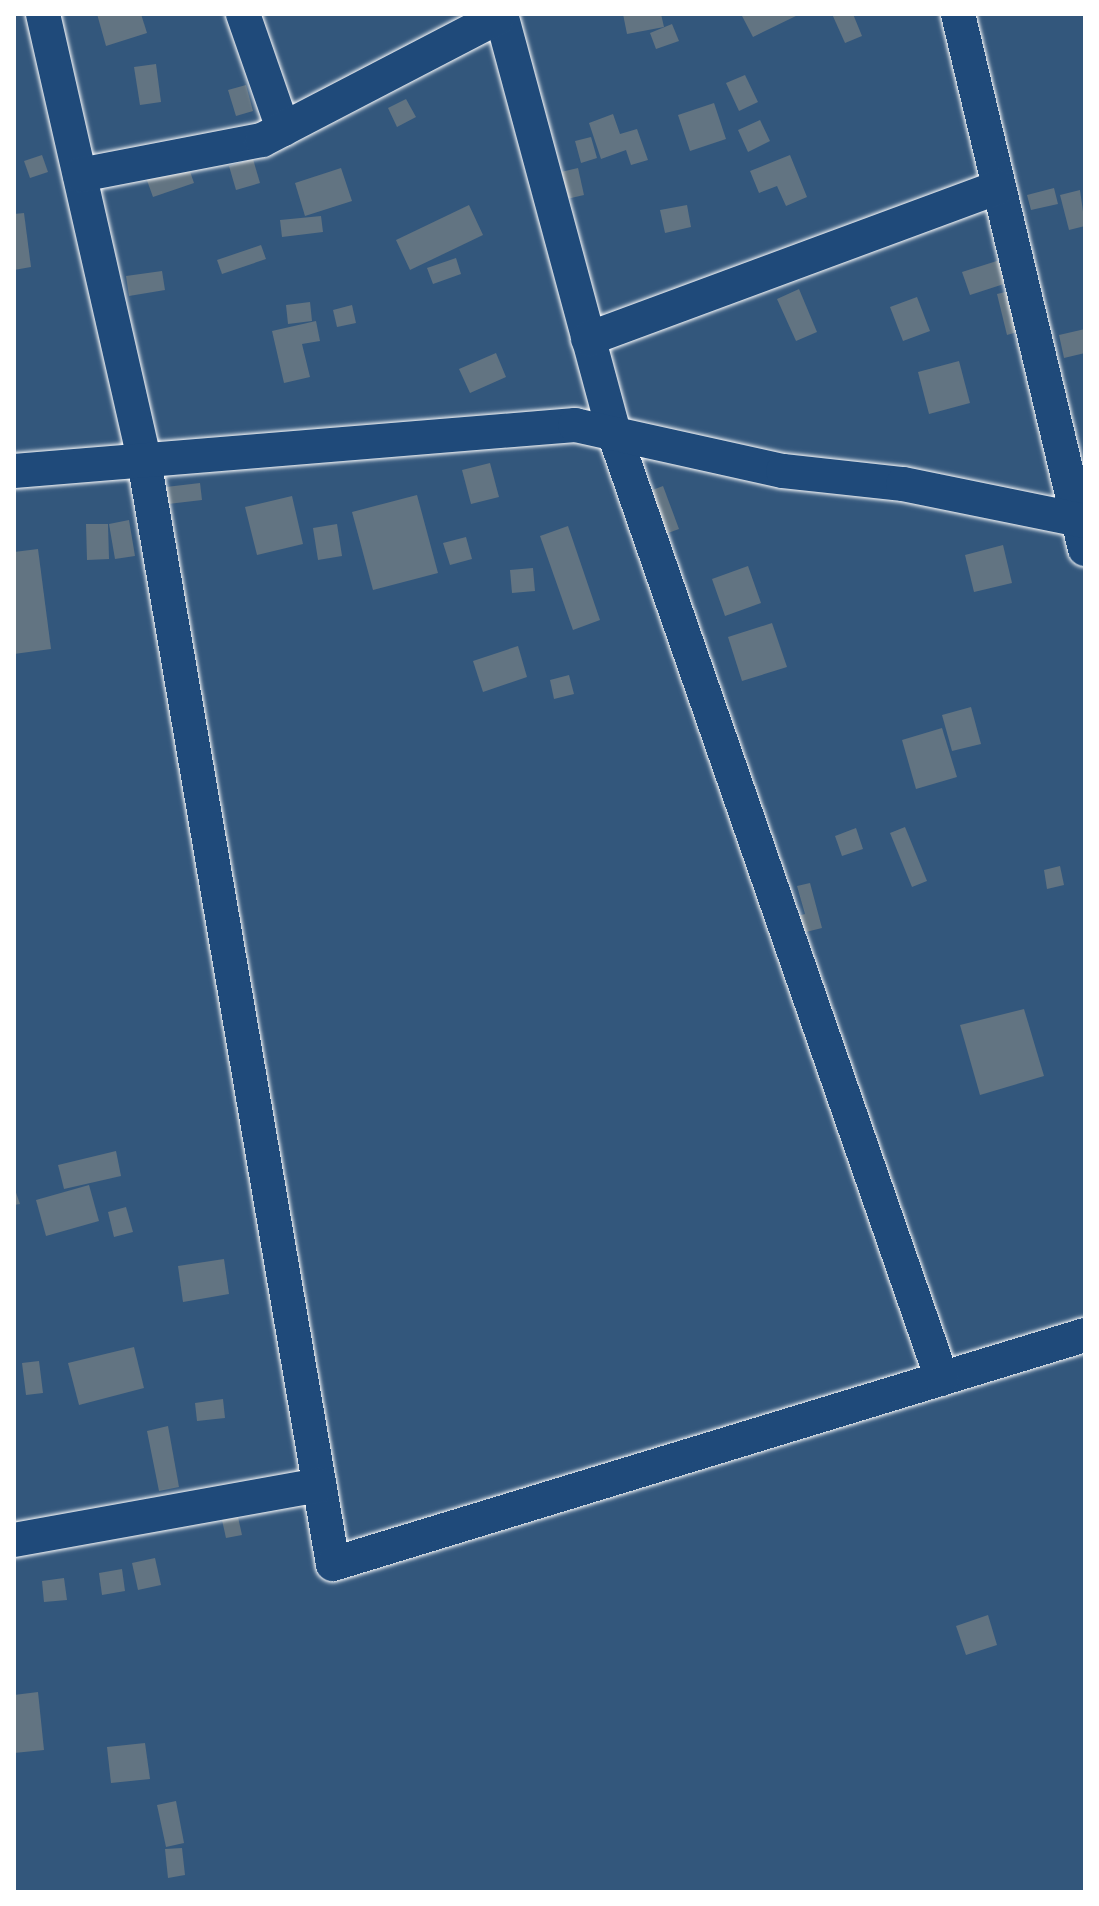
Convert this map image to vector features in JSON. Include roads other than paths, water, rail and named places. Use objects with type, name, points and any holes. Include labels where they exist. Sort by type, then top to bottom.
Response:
[{"type":"street","points":[[43,14],[144,460],[333,1564],[1085,1335]]},
{"type":"street","points":[[243,14],[283,129]]},
{"type":"street","points":[[14,471],[575,425],[783,471],[903,484],[1083,530],[958,14]]},
{"type":"street","points":[[80,175],[262,140],[500,15],[614,433],[942,1379]]},
{"type":"street","points":[[588,339],[999,187]]},
{"type":"street","points":[[14,1540],[319,1485]]}]
